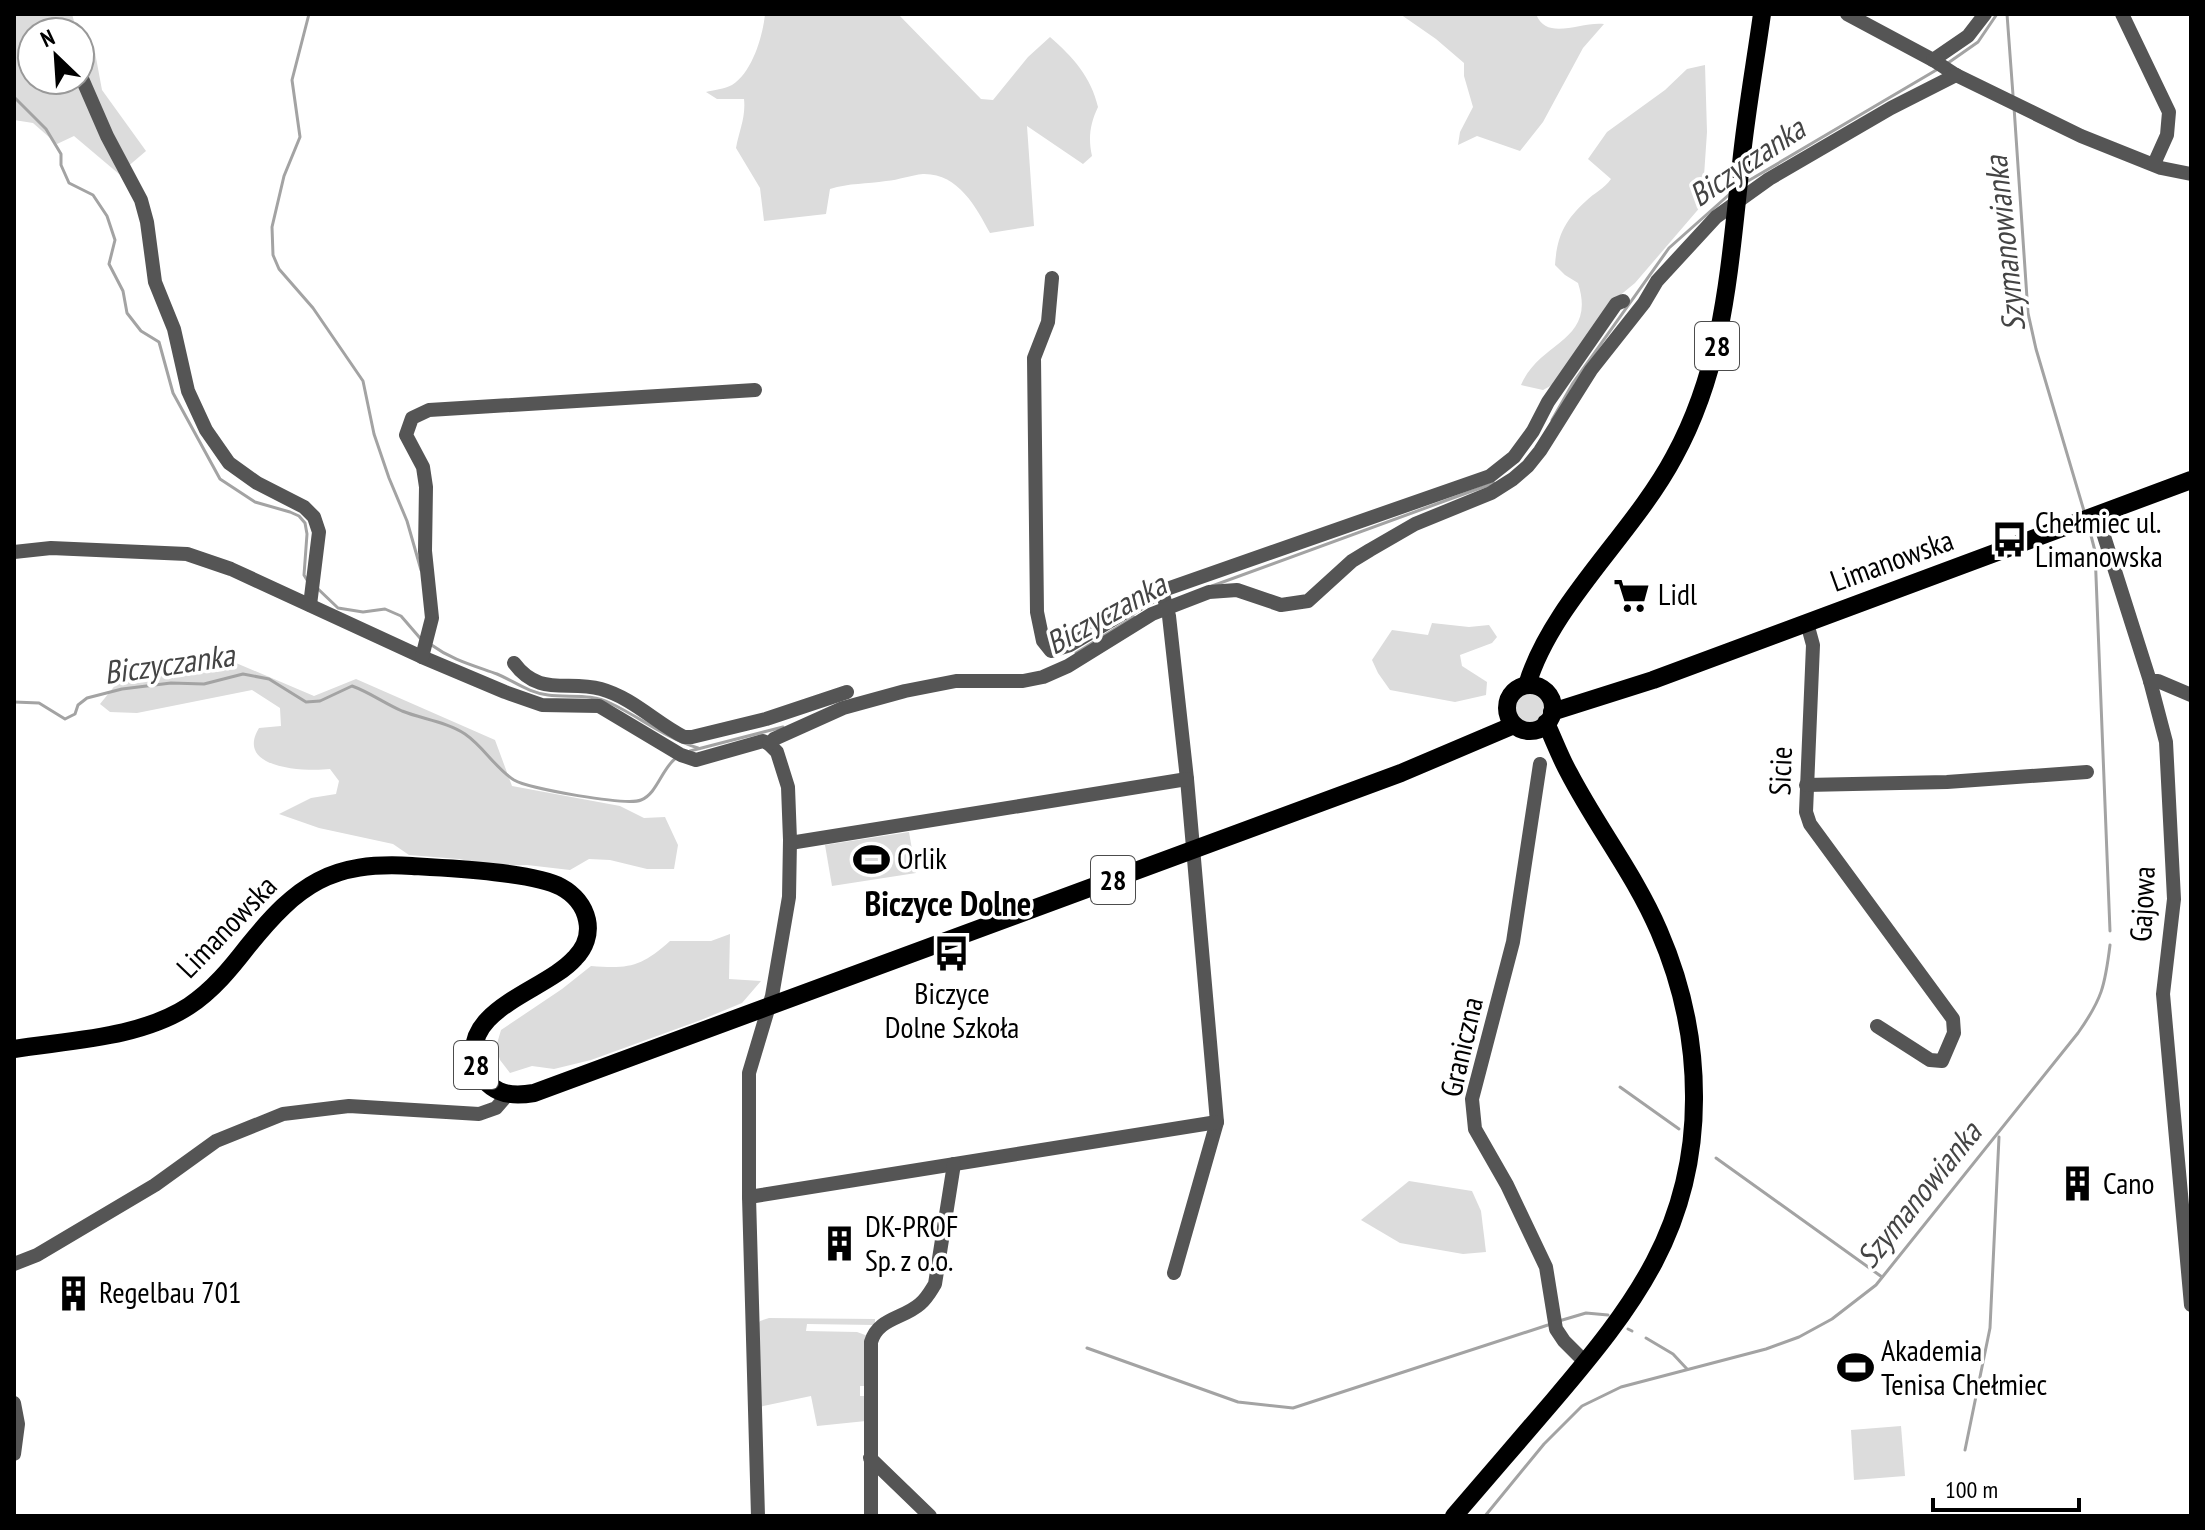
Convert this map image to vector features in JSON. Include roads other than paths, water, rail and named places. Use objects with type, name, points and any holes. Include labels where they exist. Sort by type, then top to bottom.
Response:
[{"type":"main road","name":"28","points":[[1542,706],[1541,652],[1562,615],[1650,498],[1675,456],[1714,359],[1727,297],[1741,162],[1762,14]]},
{"type":"main road","name":"Limanowska","points":[[1510,719],[1523,730],[1542,706],[1612,694],[2191,480]]},
{"type":"main road","name":"28","points":[[508,1094],[527,1094],[552,1088],[1425,764],[1510,719],[1510,696],[1517,689],[1542,706]]},
{"type":"main road","points":[[1454,1516],[1586,1363],[1639,1291],[1668,1235],[1682,1197],[1695,1123],[1691,1038],[1683,997],[1659,931],[1643,898],[1568,772],[1542,706]]},
{"type":"main road","name":"Limanowska","points":[[14,1049],[121,1031],[174,1014],[216,983],[284,905],[314,882],[330,875],[384,865],[483,873],[533,878],[558,885],[578,901],[587,924],[583,948],[571,962],[553,977],[497,1010],[478,1030],[474,1049],[477,1068],[488,1085],[508,1094]]},
{"type":"street","points":[[1847,14],[1953,74],[2081,136],[2154,164],[2191,174]]},
{"type":"street","points":[[1933,60],[1968,36],[1985,14]]},
{"type":"street","points":[[2122,14],[2169,112],[2167,135],[2154,164]]},
{"type":"street","points":[[514,663],[522,674],[540,684],[601,689],[638,707],[684,737],[770,733],[905,691],[956,681],[1023,681],[1043,677],[1068,666],[1117,633],[1167,607],[1209,592],[1237,590],[1281,605],[1308,601],[1352,561],[1370,550],[1415,524],[1491,493],[1513,479],[1540,451],[1591,370],[1644,303],[1657,281],[1716,217],[1769,179],[1953,74]]},
{"type":"street","points":[[90,96],[141,200],[155,282],[174,329],[185,380],[215,446],[229,463],[257,483],[304,507],[314,517],[319,532],[312,592]]},
{"type":"street","points":[[1052,278],[1048,322],[1034,358],[1037,612],[1043,641],[1051,651],[1070,645],[1161,591],[1490,476],[1514,457],[1616,304],[1623,301]]},
{"type":"street","points":[[425,645],[432,618],[425,551],[426,487],[423,467],[406,435],[412,418],[429,410],[755,390]]},
{"type":"street","name":"Gajowa","points":[[2097,514],[2166,742],[2174,899],[2163,994],[2191,1305]]},
{"type":"street","points":[[14,552],[51,548],[187,554],[312,592],[542,705],[599,706],[678,754],[696,760],[763,741],[770,733],[847,692]]},
{"type":"street","points":[[1161,591],[1167,607],[1187,779],[1217,1122],[1174,1273]]},
{"type":"street","name":"Sicie","points":[[1807,623],[1813,645],[1806,785],[1806,812],[1810,824],[1953,1019],[1954,1033],[1942,1061],[1930,1060],[1877,1026]]},
{"type":"street","points":[[2150,681],[2158,681],[2191,695]]},
{"type":"street","points":[[599,706],[601,689]]},
{"type":"street","points":[[758,1516],[749,1197],[749,1067],[769,1007],[789,897],[790,843],[788,787],[770,733]]},
{"type":"street","name":"Graniczna","points":[[1540,764],[1513,942],[1472,1099],[1472,1110],[1475,1129],[1507,1185],[1546,1267],[1556,1329],[1586,1363]]},
{"type":"street","points":[[1806,785],[1947,782],[2087,772]]},
{"type":"street","points":[[790,843],[1187,779]]},
{"type":"street","points":[[14,1264],[37,1255],[155,1185],[216,1141],[270,1118],[298,1111],[349,1106],[479,1114],[493,1110],[508,1094]]},
{"type":"street","points":[[749,1197],[1217,1122]]},
{"type":"street","points":[[871,1516],[871,1342],[876,1330],[885,1322],[917,1307],[935,1284],[954,1164]]},
{"type":"street","points":[[14,1403],[18,1424],[14,1454]]},
{"type":"street","points":[[870,1458],[930,1516]]},
{"type":"waterway","points":[[309,14],[292,80],[300,137],[284,176],[272,227],[273,255],[279,269],[313,308],[363,381],[374,434],[407,521],[421,570]]},
{"type":"waterway","name":"Biczyczanka","points":[[1948,63],[1978,42],[1997,14]]},
{"type":"waterway","name":"Szymanowianka","points":[[2007,14],[2013,95]]},
{"type":"waterway","name":"Biczyczanka","points":[[1748,181],[1938,69]]},
{"type":"waterway","points":[[14,97],[46,129],[61,154],[61,165],[69,183],[93,195],[107,216],[115,240],[109,264],[123,291],[127,313],[141,331],[159,342],[173,393],[220,479],[255,502],[290,512],[305,523],[304,575],[307,580]]},
{"type":"waterway","name":"Szymanowianka","points":[[2014,107],[2028,313],[2084,511]]},
{"type":"waterway","name":"Biczyczanka","points":[[1552,420],[1573,383],[1669,248],[1732,192]]},
{"type":"waterway","name":"Biczyczanka","points":[[1212,586],[1494,483]]},
{"type":"waterway","name":"Szymanowianka","points":[[2089,528],[2095,551],[2110,931]]},
{"type":"waterway","points":[[316,587],[338,608],[363,612],[385,609],[401,616],[420,638]]},
{"type":"waterway","name":"Biczyczanka","points":[[1076,653],[1134,617]]},
{"type":"waterway","points":[[430,644],[454,658],[534,692],[603,700],[698,748]]},
{"type":"waterway","name":"Biczyczanka","points":[[14,702],[39,703],[65,719],[75,714],[78,705],[87,698],[122,689],[171,683],[204,684],[243,674],[269,679],[306,702],[320,701],[352,686],[402,711],[458,730],[472,739],[501,770],[523,784],[617,801],[647,797],[676,758]]},
{"type":"waterway","name":"Biczyczanka","points":[[690,751],[783,727]]},
{"type":"waterway","name":"Szymanowianka","points":[[1485,1516],[1544,1444],[1582,1406],[1621,1387],[1766,1349],[1799,1337],[1832,1319],[1876,1285],[2078,1033],[2101,992],[2110,945]]},
{"type":"waterway","points":[[1620,1087],[1679,1129]]},
{"type":"waterway","points":[[1965,1450],[1990,1328],[1999,1137]]},
{"type":"waterway","points":[[1716,1158],[1882,1277]]},
{"type":"waterway","points":[[1559,1321],[1586,1313],[1608,1315]]},
{"type":"waterway","points":[[1087,1348],[1238,1402],[1293,1408],[1548,1325]]},
{"type":"waterway","points":[[1628,1329],[1632,1331]]},
{"type":"waterway","points":[[1646,1338],[1673,1354],[1687,1369]]},
{"type":"place","name":"Chełmiec ul. Limanowska","points":[[2009,540]]},
{"type":"place","name":"Lidl","points":[[1632,595]]},
{"type":"place","name":"Orlik","points":[[871,859]]},
{"type":"place","name":"Biczyce Dolne Szkoła","points":[[952,953]]},
{"type":"place","name":"Cano","points":[[2077,1184]]},
{"type":"place","name":"DK-PROF Sp. z o.o.","points":[[839,1244]]},
{"type":"place","name":"Regelbau 701","points":[[73,1293]]},
{"type":"place","name":"Akademia Tenisa Chełmiec","points":[[1855,1368]]},
{"type":"district","name":"Biczyce Dolne","points":[[948,904]]}]
